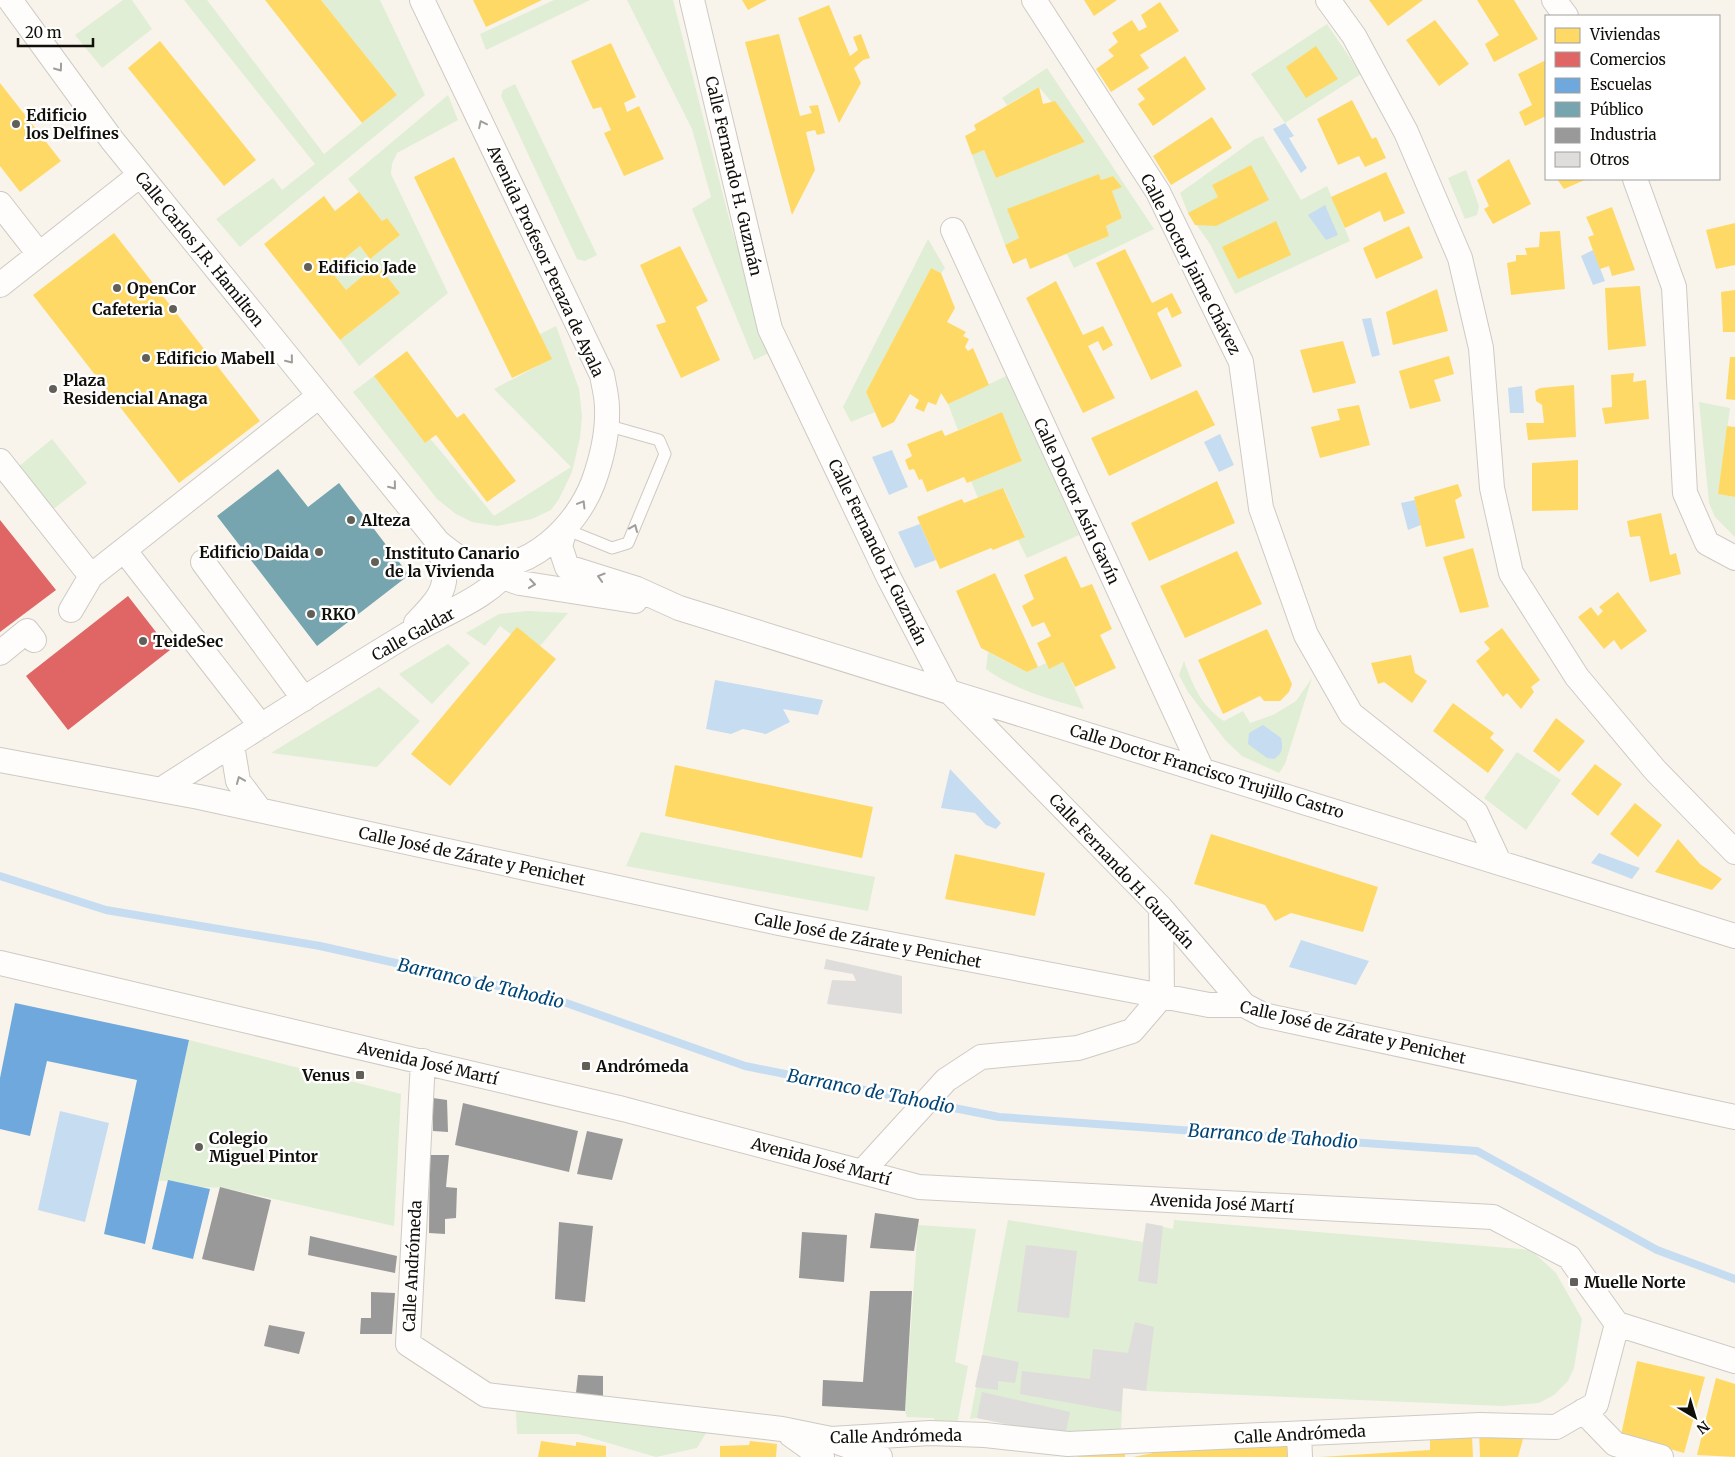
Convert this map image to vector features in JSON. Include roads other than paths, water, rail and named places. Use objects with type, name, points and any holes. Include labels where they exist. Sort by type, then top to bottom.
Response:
[{"type":"street","name":"Calle Carlos J.R. Hamilton","points":[[10,0],[112,140],[438,542],[454,556],[503,569]]},
{"type":"street","name":"Avenida Profesor Peraza de Ayala","points":[[422,0],[602,374],[607,408],[605,439],[593,482],[583,504],[565,529],[542,548],[503,569]]},
{"type":"street","name":"Calle Fernando H. Guzmán","points":[[692,0],[770,328],[889,578],[947,689],[1160,908],[1244,1005]]},
{"type":"street","name":"Calle Doctor Jaime Chávez","points":[[1034,0],[1158,192],[1241,362],[1261,508],[1306,635],[1351,714],[1476,813],[1498,862]]},
{"type":"street","points":[[1328,0],[1354,36],[1406,132],[1460,258],[1481,348],[1492,488],[1511,573],[1577,677],[1655,770],[1735,852]]},
{"type":"street","points":[[1554,0],[1565,15]]},
{"type":"street","points":[[0,285],[140,175]]},
{"type":"street","points":[[1635,180],[1674,287],[1685,493],[1707,542],[1735,558]]},
{"type":"street","points":[[0,204],[39,254]]},
{"type":"street","name":"Calle Doctor Asín Gavín","points":[[953,230],[1202,770]]},
{"type":"street","points":[[71,610],[91,576],[319,396]]},
{"type":"street","points":[[0,461],[91,576]]},
{"type":"street","name":"Calle Doctor Francisco Trujillo Castro","points":[[565,529],[560,546],[567,567],[637,589],[679,608],[947,689],[1735,936]]},
{"type":"street","points":[[405,636],[438,600],[445,566],[438,542]]},
{"type":"street","points":[[124,550],[261,726]]},
{"type":"street","points":[[203,562],[304,700]]},
{"type":"street","name":"Calle Doctor Francisco Trujillo Castro","points":[[503,569],[520,583],[679,608]]},
{"type":"street","name":"Calle Galdar","points":[[162,789],[405,636],[474,600],[503,569]]},
{"type":"street","points":[[0,653],[27,632],[34,640]]},
{"type":"street","points":[[232,745],[238,781],[260,810]]},
{"type":"street","name":"Calle José de Zárate y Penichet","points":[[0,760],[162,789],[778,923],[1209,1005],[1244,1005],[1263,1015],[1735,1117]]},
{"type":"street","points":[[862,1172],[946,1080],[981,1057],[1078,1048],[1132,1031],[1162,996],[1160,908]]},
{"type":"street","name":"Avenida José Martí","points":[[0,963],[623,1108],[919,1187],[1492,1217],[1569,1257],[1617,1324]]},
{"type":"street","name":"Calle Andrómeda","points":[[423,1061],[408,1344],[486,1395],[782,1429],[827,1448],[930,1433],[985,1435],[1068,1444],[1300,1445],[1480,1426],[1556,1427],[1596,1404],[1617,1324]]},
{"type":"street","points":[[1617,1324],[1735,1362]]},
{"type":"street","points":[[1583,1411],[1615,1444],[1660,1457]]},
{"type":"street","points":[[827,1448],[880,1457]]},
{"type":"lane","points":[[565,529],[612,548],[628,543],[665,454],[659,440],[606,425]]},
{"type":"water","points":[[1285,123],[1294,136],[1289,138],[1307,168],[1301,173],[1273,129]]},
{"type":"water","points":[[1325,205],[1338,235],[1326,240],[1308,215]]},
{"type":"water","points":[[1593,250],[1605,281],[1593,285],[1581,256]]},
{"type":"water","points":[[1371,318],[1380,355],[1372,357],[1362,319]]},
{"type":"water","points":[[1522,386],[1524,413],[1510,413],[1508,388]]},
{"type":"water","points":[[1220,434],[1234,465],[1219,472],[1204,442]]},
{"type":"water","points":[[892,450],[908,487],[889,495],[872,457]]},
{"type":"water","points":[[1415,500],[1421,525],[1408,530],[1401,503]]},
{"type":"water","points":[[920,524],[936,560],[915,568],[898,532]]},
{"type":"water","points":[[715,680],[823,700],[818,715],[783,709],[790,722],[766,734],[743,729],[731,734],[706,729]]},
{"type":"water","points":[[1263,725],[1281,738],[1282,750],[1274,759],[1267,758],[1248,744],[1249,733]]},
{"type":"water","points":[[950,769],[1001,823],[996,829],[986,825],[975,813],[941,808]]},
{"type":"water","points":[[1599,853],[1640,868],[1632,879],[1591,863]]},
{"type":"water","points":[[1301,940],[1369,961],[1356,985],[1289,967]]},
{"type":"water","points":[[60,1111],[109,1123],[85,1222],[38,1210]]},
{"type":"waterway","name":"Barranco de Tahodio","points":[[0,876],[106,910],[320,946],[552,998],[745,1066],[999,1117],[1477,1151],[1657,1250],[1735,1279]]},
{"type":"place","name":"Edificio los Delfines","points":[[16,124]]},
{"type":"place","name":"Edificio Jade","points":[[308,267]]},
{"type":"place","name":"OpenCor","points":[[117,288]]},
{"type":"place","name":"Cafeteria","points":[[173,309]]},
{"type":"place","name":"Edificio Mabell","points":[[146,358]]},
{"type":"place","name":"Plaza Residencial Anaga","points":[[53,389]]},
{"type":"place","name":"Alteza","points":[[351,520]]},
{"type":"place","name":"Edificio Daida","points":[[319,552]]},
{"type":"place","name":"Instituto Canario de la Vivienda","points":[[375,562]]},
{"type":"place","name":"RKO","points":[[311,614]]},
{"type":"place","name":"TeideSec","points":[[143,641]]},
{"type":"place","name":"Andrómeda","points":[[586,1066]]},
{"type":"place","name":"Venus","points":[[360,1075]]},
{"type":"place","name":"Colegio Miguel Pintor","points":[[199,1147]]},
{"type":"place","name":"Muelle Norte","points":[[1574,1282]]}]
